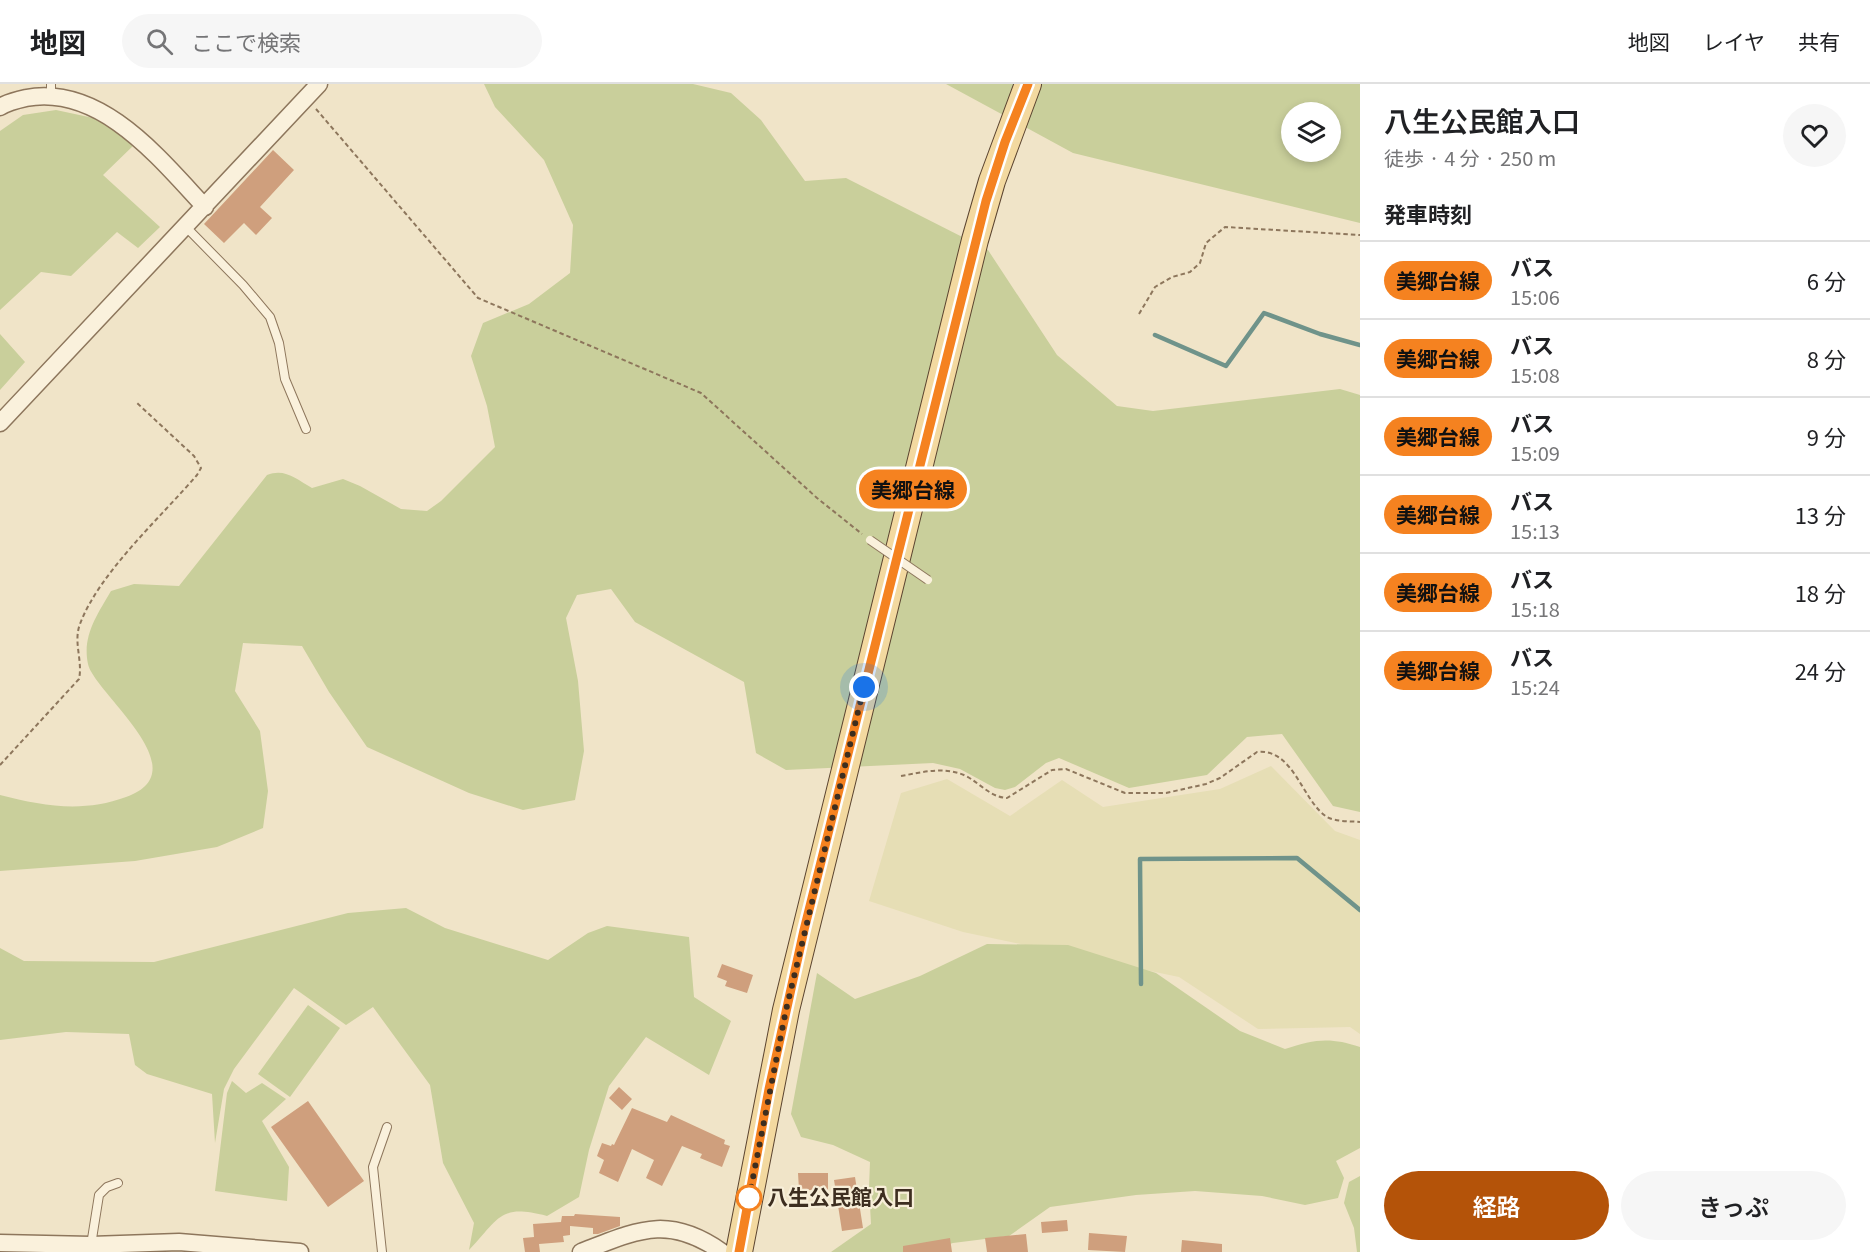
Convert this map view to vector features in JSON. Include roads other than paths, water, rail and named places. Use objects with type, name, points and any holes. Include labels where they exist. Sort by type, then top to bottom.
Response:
[{"type":"main road","points":[[739,1252],[791,987],[963,290],[992,181],[1028,84]]},
{"type":"street","points":[[0,423],[319,84]]},
{"type":"street","points":[[0,107],[51,89],[90,100],[117,117],[146,143],[205,207]]},
{"type":"street","points":[[581,1252],[630,1233],[658,1228],[686,1231],[722,1252]]},
{"type":"street","points":[[0,1243],[92,1248],[179,1242],[300,1252]]},
{"type":"lane","points":[[186,227],[243,285],[270,317],[279,343],[285,379],[306,429]]},
{"type":"lane","points":[[870,540],[928,580]]},
{"type":"lane","points":[[382,1252],[373,1167],[387,1127]]},
{"type":"lane","points":[[92,1248],[99,1195],[102,1190],[118,1183]]},
{"type":"waterway","points":[[1155,335],[1226,366],[1264,313],[1320,334],[1360,345]]},
{"type":"waterway","points":[[1141,984],[1140,859],[1297,858],[1360,910]]},
{"type":"place","name":"八生公民館入口","points":[[749,1198]]}]
